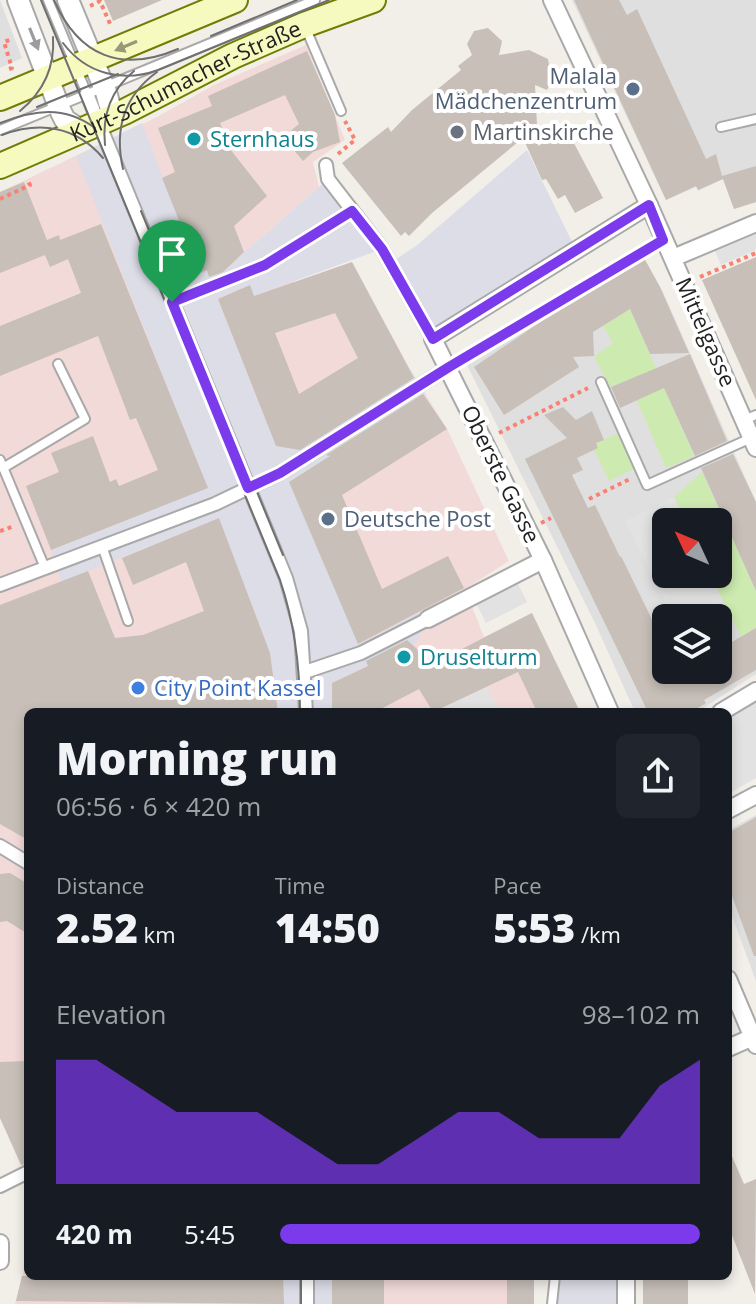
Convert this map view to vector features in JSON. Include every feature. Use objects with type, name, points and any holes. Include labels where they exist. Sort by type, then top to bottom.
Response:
[{"type":"main road","points":[[0,98],[235,0]]},
{"type":"main road","name":"Kurt-Schumacher-Straße","points":[[0,166],[98,123],[233,56],[304,25],[373,0]]},
{"type":"street","points":[[18,0],[65,120],[98,123]]},
{"type":"street","name":"Mittelgasse","points":[[552,0],[663,240],[750,418],[754,443]]},
{"type":"street","points":[[77,4],[84,64],[95,90],[98,123],[292,594],[301,631],[306,708]]},
{"type":"street","name":"Oberste Gasse","points":[[326,165],[328,179],[382,249],[449,367],[543,560],[608,708]]},
{"type":"street","points":[[433,339],[649,205]]},
{"type":"street","points":[[172,302],[265,265],[352,211]]},
{"type":"street","points":[[673,258],[756,223]]},
{"type":"street","points":[[0,585],[215,504],[280,473],[449,367]]},
{"type":"street","points":[[305,672],[361,653],[543,560]]},
{"type":"street","points":[[728,708],[756,691]]},
{"type":"street","points":[[732,808],[756,795]]},
{"type":"street","points":[[0,846],[24,861]]},
{"type":"street","points":[[732,989],[754,1041],[732,1047]]},
{"type":"street","points":[[0,1186],[24,1174]]},
{"type":"street","points":[[0,1243],[0,1261]]},
{"type":"street","points":[[307,1280],[307,1304]]},
{"type":"street","points":[[626,1280],[626,1304]]},
{"type":"lane","points":[[48,0],[84,64]]},
{"type":"lane","points":[[0,130],[315,0]]},
{"type":"lane","points":[[233,56],[272,17]]},
{"type":"lane","points":[[304,25],[341,111]]},
{"type":"lane","points":[[721,127],[756,119]]},
{"type":"lane","points":[[45,568],[2,464],[85,419],[58,364]]},
{"type":"lane","points":[[601,382],[647,485],[754,443]]},
{"type":"lane","points":[[102,546],[128,621]]},
{"type":"lane","points":[[552,1304],[555,1280]]},
{"type":"path","points":[[77,4],[100,1],[110,26],[122,22]]},
{"type":"path","points":[[0,73],[12,68],[4,42],[22,35]]},
{"type":"path","points":[[326,165],[355,140],[341,111]]},
{"type":"path","points":[[0,199],[30,185],[27,176]]},
{"type":"path","points":[[449,367],[663,240]]},
{"type":"path","points":[[697,278],[756,253]]},
{"type":"path","points":[[484,440],[601,382]]},
{"type":"path","points":[[589,499],[642,473]]},
{"type":"shaded area","points":[[0,0],[22,58],[0,68]]},
{"type":"shaded area","points":[[572,0],[756,0],[756,202],[734,209],[723,179],[698,191],[696,187],[666,200]]},
{"type":"shaded area","points":[[306,45],[345,140],[313,162],[319,187],[257,241],[294,283],[352,262],[410,369],[447,429],[509,561],[465,589],[484,637],[532,613],[578,708],[24,708],[24,1169],[0,1118],[0,192],[157,117],[214,85]]},
{"type":"shaded area","points":[[142,123],[200,273],[239,257],[328,179],[382,249],[254,296],[249,285],[218,299],[276,446],[285,447],[410,369],[426,395],[289,482],[359,644],[424,610],[428,619],[414,645],[399,641],[389,655],[332,683],[332,708],[277,708],[270,653],[219,518],[61,582],[51,550],[207,488],[76,156]]},
{"type":"shaded area","points":[[527,150],[576,250],[433,339],[390,263],[416,246]]},
{"type":"shaded area","points":[[756,233],[756,250],[721,265],[715,251]]},
{"type":"shaded area","points":[[644,258],[663,292],[756,502],[756,674],[703,708],[633,708],[595,623],[466,363]]},
{"type":"shaded area","points":[[674,497],[679,508],[652,508],[652,574],[625,521]]},
{"type":"shaded area","points":[[516,580],[527,602],[486,623],[475,601]]},
{"type":"shaded area","points":[[659,588],[717,588],[725,604],[667,604]]},
{"type":"shaded area","points":[[487,687],[499,708],[442,708]]},
{"type":"shaded area","points":[[756,701],[756,778],[732,792],[732,716]]},
{"type":"shaded area","points":[[756,815],[756,981],[732,916],[732,828]]},
{"type":"shaded area","points":[[24,1269],[24,1280],[534,1280],[534,1304],[15,1304]]},
{"type":"shaded area","points":[[283,1280],[332,1280],[332,1304],[284,1304]]},
{"type":"shaded area","points":[[558,1280],[626,1280],[626,1304],[555,1304]]},
{"type":"green space","points":[[630,309],[694,456],[666,468],[628,380],[610,387],[594,356],[613,343],[603,326]]},
{"type":"green space","points":[[618,433],[634,469],[609,481],[594,450],[596,443]]},
{"type":"green space","points":[[702,472],[718,508],[679,508],[674,497]]},
{"type":"green space","points":[[732,538],[756,591],[756,628],[741,637],[732,619],[732,604],[725,604],[717,588],[732,588]]},
{"type":"building","points":[[104,0],[162,0],[113,21]]},
{"type":"building","points":[[574,0],[619,0],[627,15],[637,9],[706,159],[716,154],[722,176],[756,166],[756,202],[734,209],[723,179],[698,190],[696,186],[666,200]]},
{"type":"building","name":"Martinskirche","points":[[488,28],[502,41],[499,55],[529,50],[548,59],[552,81],[547,90],[535,85],[538,146],[567,130],[603,198],[575,213],[565,195],[558,199],[546,179],[542,180],[523,138],[432,213],[409,236],[405,232],[401,236],[342,163],[388,127],[391,132],[412,110],[461,70],[458,66],[472,55],[467,44],[474,31]]},
{"type":"building","points":[[307,51],[335,115],[340,142],[313,152],[303,161],[283,137],[299,124],[285,95],[220,123],[230,149],[267,196],[234,226],[244,252],[223,272],[209,277],[207,270],[200,273],[162,178],[175,172],[158,128],[212,106],[208,96]]},
{"type":"building","points":[[24,182],[47,240],[59,235],[60,240],[101,224],[208,488],[51,550],[26,486],[59,472],[51,453],[93,436],[110,482],[116,479],[119,486],[158,470],[136,418],[130,420],[98,336],[0,376],[0,326],[81,293],[68,259],[50,267],[45,255],[0,273],[0,192]]},
{"type":"building","points":[[756,257],[756,400],[702,280]]},
{"type":"building","points":[[644,258],[689,353],[650,354],[630,309],[593,332],[594,356],[573,357],[579,367],[504,415],[474,367],[552,314]]},
{"type":"building","points":[[352,262],[414,378],[300,450],[276,446],[218,299],[250,285],[254,296]],"holes":[[[335,313],[358,358],[299,394],[275,333]]]},
{"type":"building","points":[[690,354],[727,441],[695,456],[664,388],[620,408],[611,387]]},
{"type":"building","points":[[423,394],[447,429],[342,495],[382,589],[448,556],[464,588],[358,644],[289,482]]},
{"type":"building","points":[[563,407],[576,420],[592,411],[604,440],[596,443],[598,448],[577,458],[583,470],[572,475],[588,508],[595,505],[652,620],[652,684],[732,684],[704,700],[706,703],[698,708],[646,708],[525,459],[567,438],[544,415]]},
{"type":"building","points":[[733,454],[756,502],[756,591],[732,537],[732,508],[719,508],[701,468]]},
{"type":"building","name":"City Point Kassel","points":[[219,518],[270,653],[277,708],[24,708],[24,838],[0,824],[0,605],[88,571],[115,638],[143,635],[204,611],[186,562],[133,585],[122,558]]},
{"type":"building","points":[[532,613],[578,708],[535,708],[518,672],[442,708],[431,708],[419,689],[383,708],[332,708],[332,683],[368,666],[366,661],[407,640],[417,649],[423,669]]},
{"type":"building","points":[[756,628],[756,670],[732,684],[732,642]]},
{"type":"building","points":[[756,817],[756,956],[732,896],[732,831]]},
{"type":"building","points":[[10,873],[24,882],[24,932],[7,921],[0,922],[0,874]]},
{"type":"building","points":[[24,1061],[24,1164],[21,1165],[0,1118],[0,1062]]},
{"type":"building","points":[[732,1156],[744,1184],[756,1179],[755,1294],[732,1235]]},
{"type":"building","points":[[24,1276],[24,1280],[283,1280],[284,1304],[16,1301]]},
{"type":"building","points":[[332,1280],[384,1280],[384,1304],[332,1304]]},
{"type":"building","points":[[507,1280],[534,1280],[534,1304],[507,1304]]},
{"type":"building","points":[[643,1280],[688,1280],[688,1304],[643,1304]]},
{"type":"tram line","points":[[41,0],[280,580],[296,645],[300,708]]},
{"type":"tram line","points":[[54,0],[76,35],[104,55],[139,59],[178,49]]},
{"type":"tram line","points":[[211,36],[297,0]]},
{"type":"tram line","points":[[63,43],[72,54],[94,69],[119,75],[145,74],[329,0]]},
{"type":"tram line","points":[[20,111],[35,96],[46,78],[52,59],[53,37]]},
{"type":"tram line","points":[[105,145],[105,124],[110,104],[119,86],[134,71]]},
{"type":"tram line","points":[[123,169],[120,140],[124,114],[136,92],[157,72]]},
{"type":"tram line","points":[[37,107],[118,74]]},
{"type":"tram line","points":[[0,123],[49,112],[72,116],[95,128]]},
{"type":"tram line","points":[[2,135],[30,128],[57,129],[81,139],[103,158]]},
{"type":"tram line","points":[[141,211],[283,555]]},
{"type":"tram line","points":[[301,1280],[301,1304]]},
{"type":"place","name":"Malala Mädchenzentrum","points":[[633,89]]},
{"type":"place","name":"Martinskirche","points":[[457,132]]},
{"type":"place","name":"Sternhaus","points":[[194,139]]},
{"type":"place","name":"Deutsche Post","points":[[328,519]]},
{"type":"place","name":"Druselturm","points":[[404,657]]},
{"type":"place","name":"City Point Kassel","points":[[138,688]]},
{"type":"route","points":[[649,205],[663,240],[449,367],[280,473],[248,488],[172,302],[265,265],[352,211],[382,249],[433,339],[649,205]]}]
